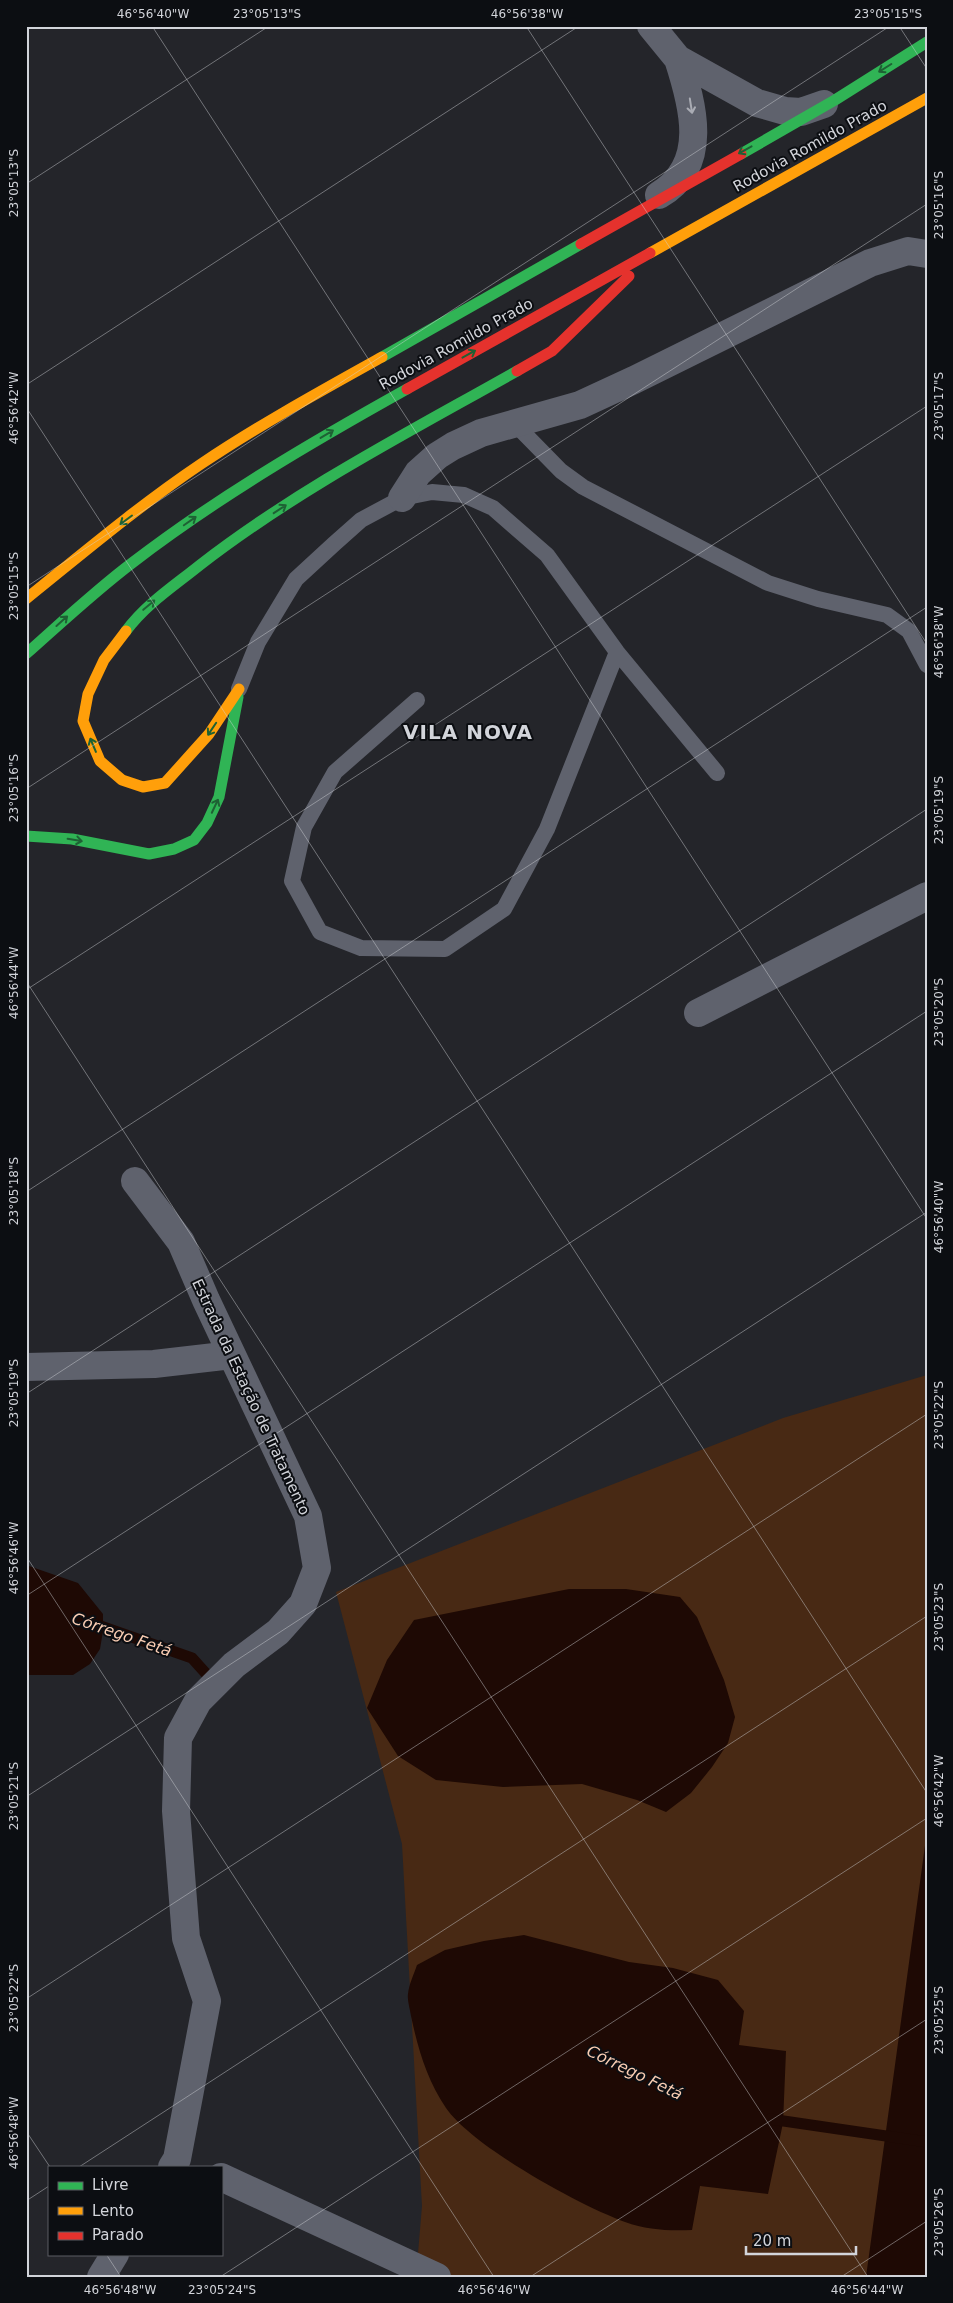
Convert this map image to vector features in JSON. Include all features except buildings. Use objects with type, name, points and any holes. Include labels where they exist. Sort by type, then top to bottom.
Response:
[{"type":"main road","name":"Rodovia Romildo Prado","points":[[26,599],[76,558],[201,464],[300,403],[835,100],[927,42]]},
{"type":"main road","name":"Rodovia Romildo Prado","points":[[26,654],[98,588],[216,502],[327,433],[927,98]]},
{"type":"main road","points":[[239,688],[209,734],[165,783],[143,787],[122,780],[100,761],[83,721],[88,694],[104,660],[139,614],[229,543],[326,479],[552,351],[655,250]]},
{"type":"main road","points":[[26,836],[72,839],[149,854],[174,849],[194,840],[207,823],[219,797],[239,688]]},
{"type":"street","points":[[651,26],[678,59],[757,103],[801,112],[835,100]]},
{"type":"street","points":[[201,464],[277,414],[666,191],[680,180],[690,162],[694,125],[689,94],[678,59]]},
{"type":"street","points":[[402,498],[418,473],[437,456],[481,432],[580,405],[643,376],[870,263],[920,250]]},
{"type":"street","points":[[698,1013],[927,896]]},
{"type":"street","name":"Estrada da Estação de Tratamento","points":[[135,1182],[180,1242],[308,1516],[318,1568],[303,1604],[278,1632],[234,1665],[198,1701],[178,1738],[176,1810],[186,1938],[207,2001],[182,2164]]},
{"type":"street","points":[[26,1367],[154,1364],[232,1355]]},
{"type":"street","points":[[222,2177],[437,2277]]},
{"type":"street","points":[[101,2277],[114,2256]]},
{"type":"lane","points":[[514,422],[561,471],[583,487],[768,583],[818,599],[887,615],[909,630],[927,665]]},
{"type":"lane","points":[[239,688],[258,642],[296,579],[362,520],[402,498],[432,492],[464,495],[493,508],[547,555],[618,652],[717,773]]},
{"type":"lane","points":[[417,700],[335,772],[304,827],[292,881],[320,932],[361,948],[445,949],[504,908],[547,829],[618,652]]},
{"type":"lane","points":[[369,2245],[408,2277]]},
{"type":"shaded area","points":[[927,1375],[927,2277],[416,2277],[422,2206],[402,1844],[336,1592],[783,1418]]},
{"type":"water","points":[[26,1565],[78,1583],[103,1614],[100,1649],[90,1664],[73,1675],[26,1675]]},
{"type":"water","points":[[569,1589],[626,1589],[680,1597],[697,1617],[724,1680],[735,1717],[728,1743],[712,1767],[691,1793],[666,1812],[637,1800],[582,1784],[503,1787],[436,1780],[398,1756],[367,1708],[387,1660],[414,1620]]},
{"type":"water","points":[[927,1831],[927,2277],[866,2277]]},
{"type":"water","points":[[524,1935],[629,1962],[673,1968],[718,1980],[744,2011],[739,2045],[786,2051],[783,2123],[768,2194],[700,2186],[692,2230],[666,2230],[642,2227],[605,2214],[555,2189],[502,2157],[460,2123],[439,2097],[428,2075],[420,2052],[408,1999],[412,1979],[417,1965],[445,1950],[484,1941]]},
{"type":"waterway","name":"Córrego Fetá","points":[[89,1622],[192,1658],[210,1678]]},
{"type":"waterway","name":"Córrego Fetá","points":[[770,2119],[927,2142]]},
{"type":"traffic: fast","points":[[741,154],[835,100],[927,42]]},
{"type":"traffic: fast","points":[[382,357],[581,244]]},
{"type":"traffic: fast","points":[[126,631],[142,612],[170,588],[237,537],[276,511],[355,462],[517,371]]},
{"type":"traffic: fast","points":[[26,654],[118,574],[198,515],[301,450],[407,389]]},
{"type":"traffic: fast","points":[[26,836],[72,839],[149,854],[174,849],[194,840],[207,823],[219,797],[238,697]]},
{"type":"traffic: slow","points":[[650,253],[927,98]]},
{"type":"traffic: slow","points":[[26,599],[134,513],[201,464],[268,422],[382,357]]},
{"type":"traffic: slow","points":[[126,631],[104,660],[88,694],[83,721],[100,761],[122,780],[143,787],[165,783],[209,734],[239,689]]},
{"type":"traffic: jam","points":[[581,244],[741,154]]},
{"type":"traffic: jam","points":[[407,389],[650,253]]},
{"type":"traffic: jam","points":[[517,371],[552,351],[629,276]]},
{"type":"district","name":"VILA NOVA","points":[[468,732]]}]
